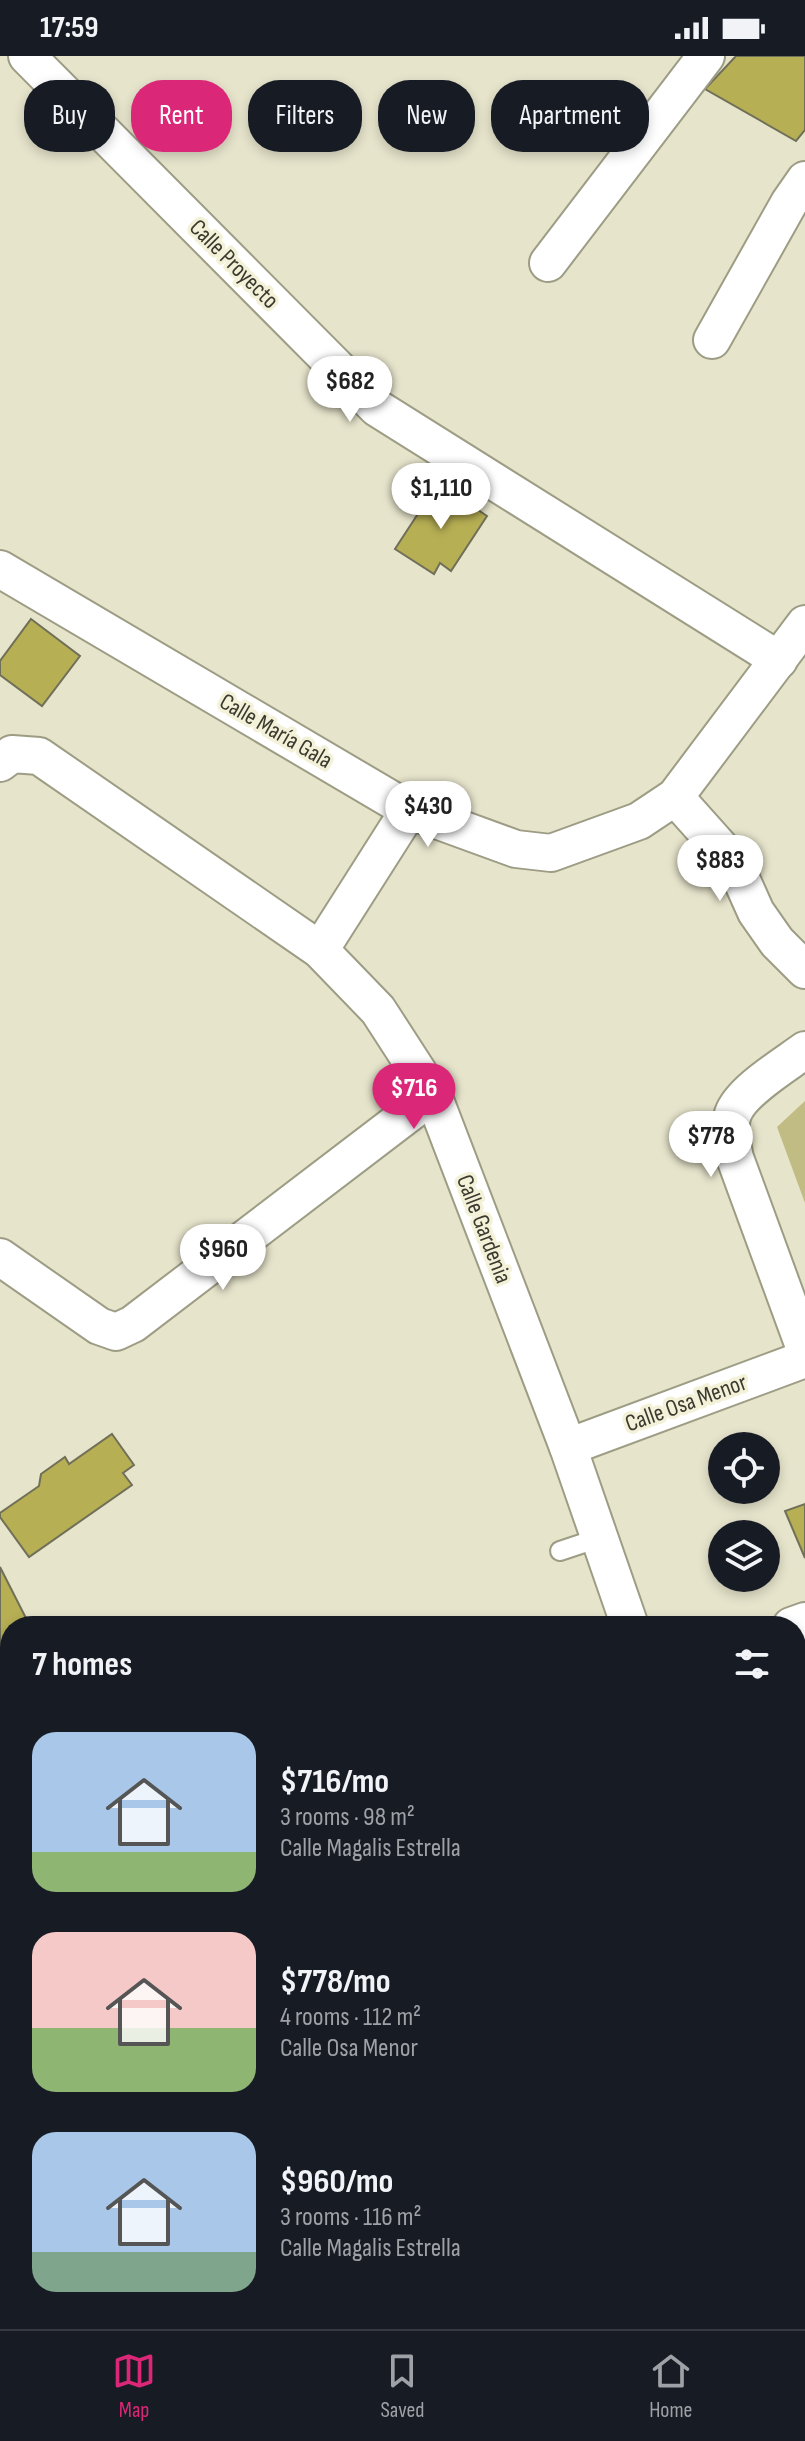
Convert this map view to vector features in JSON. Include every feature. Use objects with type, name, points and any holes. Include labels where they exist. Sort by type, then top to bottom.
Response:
[{"type":"street","name":"Calle Proyecto","points":[[27,56],[377,408],[779,660]]},
{"type":"street","points":[[548,263],[706,56]]},
{"type":"street","points":[[712,340],[805,180]]},
{"type":"street","name":"Calle María Gala","points":[[0,569],[409,810],[516,849],[551,853],[639,821],[675,797],[805,624]]},
{"type":"street","name":"Calle Gardenia","points":[[0,763],[12,754],[39,756],[320,950],[378,1010],[433,1095],[568,1447],[626,1616]]},
{"type":"street","points":[[675,797],[734,863],[756,912],[777,942],[805,970]]},
{"type":"street","points":[[320,950],[409,810]]},
{"type":"street","points":[[805,1050],[740,1100],[732,1115],[731,1130],[735,1158],[805,1349]]},
{"type":"street","points":[[0,1257],[99,1326],[116,1332],[145,1314],[433,1095]]},
{"type":"street","name":"Calle Osa Menor","points":[[568,1447],[805,1359]]},
{"type":"lane","points":[[560,1551],[599,1538]]},
{"type":"shaded area","points":[[805,1101],[805,1203],[777,1127]]},
{"type":"building","points":[[736,56],[805,56],[805,130],[796,141],[705,89]]},
{"type":"building","points":[[438,483],[487,516],[451,571],[440,563],[434,574],[395,549]]},
{"type":"building","points":[[31,619],[80,656],[42,706],[0,675],[0,661]]},
{"type":"building","points":[[112,1434],[134,1465],[123,1473],[132,1485],[29,1557],[0,1513],[39,1486],[41,1474],[65,1457],[69,1464]]},
{"type":"building","points":[[805,1504],[805,1558],[785,1511]]},
{"type":"building","points":[[0,1567],[25,1616],[0,1616]]}]
